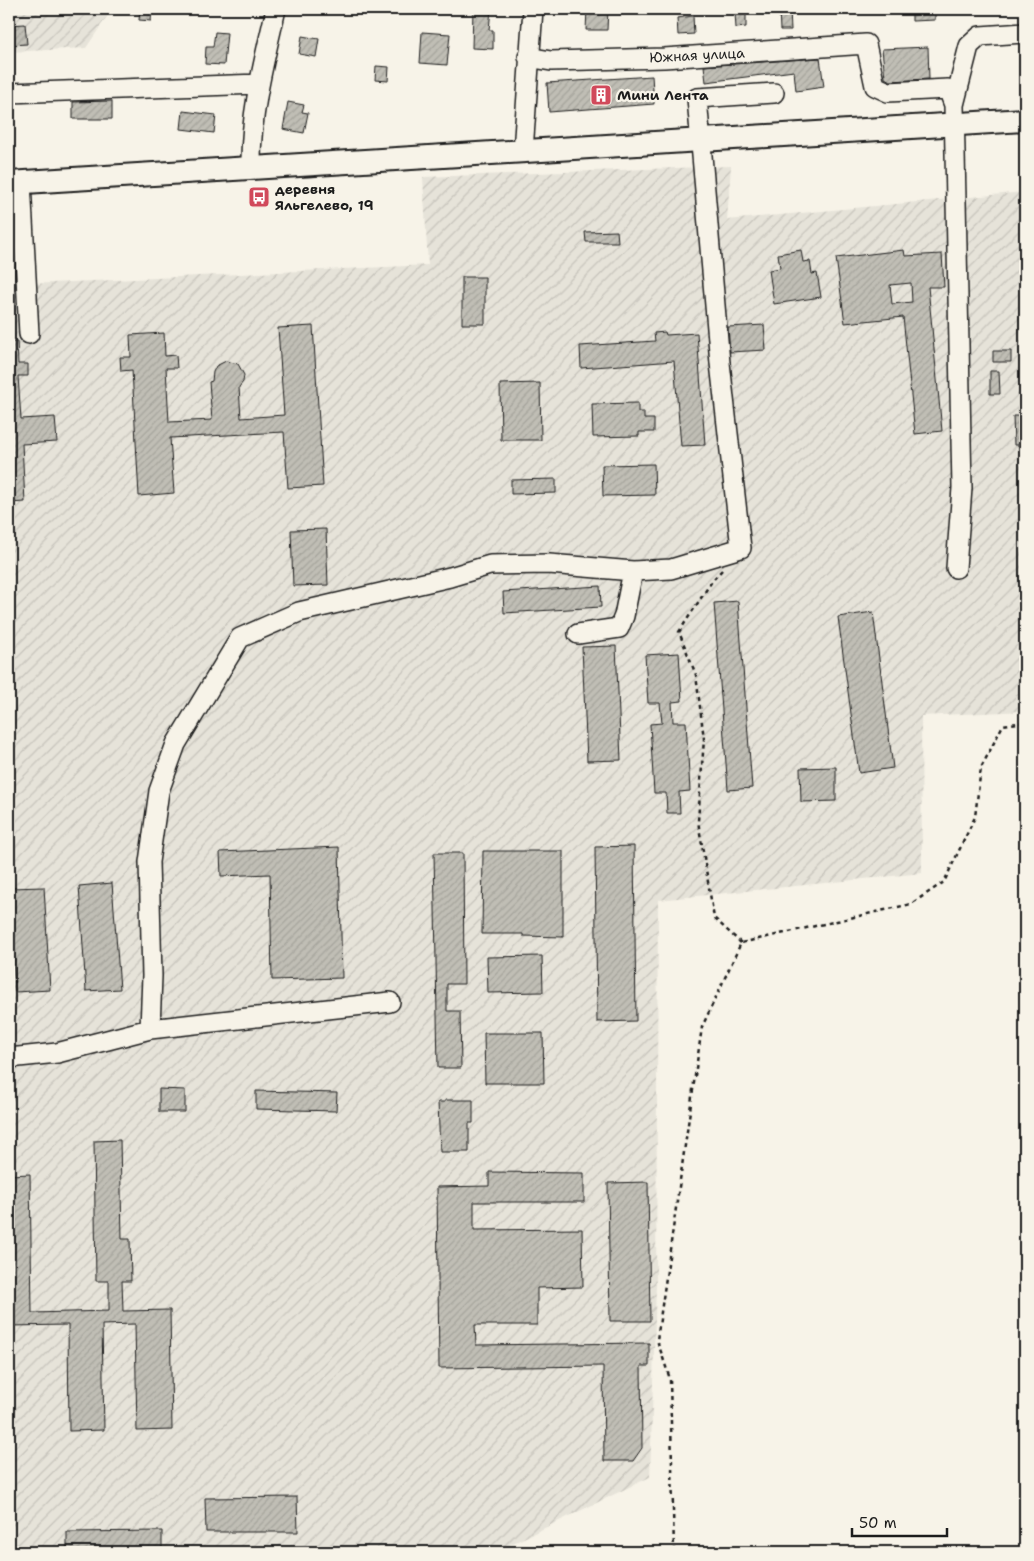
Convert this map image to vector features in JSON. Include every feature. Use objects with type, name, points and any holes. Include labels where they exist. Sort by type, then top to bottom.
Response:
[{"type":"main road","points":[[15,183],[701,140],[955,115],[1025,120]]},
{"type":"street","points":[[252,168],[251,144],[259,84],[275,9]]},
{"type":"street","points":[[523,150],[528,57],[533,9]]},
{"type":"street","points":[[956,568],[962,488],[955,115],[970,46],[980,36],[1025,33]]},
{"type":"street","name":"Южная улица","points":[[528,57],[551,61],[664,58],[866,44],[874,86],[888,92],[948,89],[955,115]]},
{"type":"street","points":[[9,93],[259,84]]},
{"type":"street","points":[[150,1029],[152,976],[149,862],[158,792],[176,744],[240,638],[299,612],[450,577],[490,565],[549,564],[633,570],[671,569],[741,548],[720,363],[701,140],[689,98],[774,93]]},
{"type":"street","points":[[15,183],[29,334]]},
{"type":"street","points":[[578,634],[619,628],[624,616],[633,570]]},
{"type":"street","points":[[9,1058],[57,1054],[150,1029],[390,1002]]},
{"type":"path","points":[[724,568],[712,581],[679,632],[696,676],[704,739],[698,821],[714,918],[741,943]]},
{"type":"path","points":[[741,943],[911,904],[944,882],[975,817],[981,768],[1003,725],[1025,722]]},
{"type":"path","points":[[674,1552],[670,1378],[657,1340],[702,1027],[741,943]]},
{"type":"shaded area","points":[[9,9],[112,9],[86,48],[9,52]]},
{"type":"shaded area","points":[[731,166],[727,220],[1025,192],[1025,711],[921,716],[922,873],[658,900],[656,1285],[650,1477],[495,1552],[9,1552],[9,285],[428,265],[423,177]]},
{"type":"building","points":[[140,9],[152,9],[151,21],[139,20]]},
{"type":"building","points":[[473,9],[491,9],[489,30],[493,30],[493,49],[472,48]]},
{"type":"building","points":[[587,9],[608,9],[607,30],[586,30]]},
{"type":"building","points":[[779,9],[790,9],[791,30],[780,30]]},
{"type":"building","points":[[935,10],[935,20],[912,21],[912,11]]},
{"type":"building","points":[[735,13],[746,13],[746,27],[736,28]]},
{"type":"building","points":[[693,16],[694,34],[678,35],[677,18]]},
{"type":"building","points":[[25,24],[27,44],[9,45],[9,25]]},
{"type":"building","points":[[215,32],[227,33],[224,65],[205,64],[206,47],[213,47]]},
{"type":"building","points":[[422,32],[450,34],[447,65],[420,63]]},
{"type":"building","points":[[302,36],[319,39],[316,57],[299,54]]},
{"type":"building","points":[[928,47],[929,79],[890,81],[885,78],[882,49]]},
{"type":"building","points":[[820,58],[824,87],[796,91],[794,71],[706,82],[704,66]]},
{"type":"building","points":[[376,66],[389,67],[388,81],[375,80]]},
{"type":"building","name":"Мини Лента","points":[[652,76],[654,104],[549,112],[547,83]]},
{"type":"building","points":[[112,101],[112,119],[73,119],[73,102]]},
{"type":"building","points":[[288,102],[304,105],[302,112],[308,113],[304,133],[283,129]]},
{"type":"building","points":[[183,111],[216,115],[214,133],[181,129]]},
{"type":"building","points":[[617,231],[618,242],[586,242],[585,232]]},
{"type":"building","points":[[801,250],[803,262],[810,261],[812,274],[817,273],[821,297],[774,304],[769,270],[780,268],[778,254]]},
{"type":"building","points":[[904,250],[905,256],[942,254],[944,287],[928,287],[942,431],[915,434],[903,317],[845,323],[836,258]],"holes":[[[911,283],[912,302],[892,304],[890,285]]]},
{"type":"building","points":[[462,277],[485,277],[485,324],[462,324]]},
{"type":"building","points":[[764,325],[766,350],[730,352],[728,327]]},
{"type":"building","points":[[313,326],[323,486],[288,488],[284,432],[170,438],[174,493],[139,496],[132,370],[121,371],[120,357],[131,357],[130,335],[164,333],[165,356],[176,355],[177,368],[166,368],[169,422],[212,420],[209,382],[212,381],[216,366],[226,361],[238,364],[244,375],[243,382],[239,387],[241,418],[284,415],[278,328]]},
{"type":"building","points":[[665,332],[666,335],[697,333],[705,445],[681,446],[674,361],[581,368],[580,346],[655,341],[654,333]]},
{"type":"building","points":[[9,342],[17,342],[18,364],[28,364],[28,376],[18,376],[21,419],[55,417],[57,442],[22,444],[25,502],[9,503]]},
{"type":"building","points":[[993,351],[1011,351],[1011,362],[993,362]]},
{"type":"building","points":[[990,371],[999,371],[1000,394],[990,394]]},
{"type":"building","points":[[540,383],[541,440],[501,440],[500,384]]},
{"type":"building","points":[[638,403],[638,412],[644,412],[644,419],[654,419],[654,432],[639,432],[639,436],[593,437],[592,404]]},
{"type":"building","points":[[1013,416],[1025,416],[1025,445],[1014,445]]},
{"type":"building","points":[[654,464],[655,495],[603,496],[602,465]]},
{"type":"building","points":[[556,479],[556,493],[511,494],[511,480]]},
{"type":"building","points":[[326,529],[328,585],[293,586],[291,530]]},
{"type":"building","points":[[600,586],[601,607],[504,613],[503,592]]},
{"type":"building","points":[[738,601],[752,788],[728,790],[714,603]]},
{"type":"building","points":[[873,612],[893,768],[859,773],[838,617]]},
{"type":"building","points":[[616,646],[621,760],[587,761],[582,647]]},
{"type":"building","points":[[679,653],[682,701],[672,702],[673,722],[686,722],[690,791],[679,792],[680,813],[667,813],[666,793],[654,793],[650,724],[662,723],[660,703],[648,703],[645,655]]},
{"type":"building","points":[[836,767],[836,801],[801,802],[800,768]]},
{"type":"building","points":[[634,846],[636,1021],[597,1022],[595,847]]},
{"type":"building","points":[[339,847],[342,978],[272,980],[270,874],[221,876],[220,852]]},
{"type":"building","points":[[483,851],[563,851],[563,937],[523,936],[523,934],[482,934]]},
{"type":"building","points":[[434,853],[463,853],[464,984],[447,984],[447,1011],[460,1011],[461,1068],[438,1068]]},
{"type":"building","points":[[112,883],[120,989],[86,991],[79,886]]},
{"type":"building","points":[[44,887],[50,990],[15,992],[10,888]]},
{"type":"building","points":[[542,956],[543,992],[488,993],[487,957]]},
{"type":"building","points":[[484,1033],[543,1033],[544,1083],[485,1083]]},
{"type":"building","points":[[159,1089],[185,1090],[185,1112],[159,1112]]},
{"type":"building","points":[[256,1091],[337,1093],[336,1111],[256,1109]]},
{"type":"building","points":[[445,1100],[473,1100],[473,1123],[469,1123],[469,1152],[440,1152],[438,1102],[445,1102]]},
{"type":"building","points":[[120,1140],[122,1239],[130,1239],[131,1281],[122,1281],[123,1311],[170,1310],[172,1430],[137,1431],[135,1324],[102,1325],[104,1430],[69,1431],[68,1325],[9,1326],[9,1175],[30,1174],[32,1313],[109,1311],[109,1281],[96,1281],[94,1141]]},
{"type":"building","points":[[489,1172],[584,1173],[584,1202],[474,1202],[474,1230],[582,1229],[583,1287],[537,1288],[537,1325],[475,1325],[476,1345],[649,1343],[649,1366],[641,1366],[642,1448],[633,1461],[604,1461],[603,1366],[439,1368],[437,1187],[489,1186]]},
{"type":"building","points":[[648,1182],[650,1321],[610,1321],[608,1183]]},
{"type":"building","points":[[297,1497],[298,1532],[206,1532],[205,1498]]},
{"type":"building","points":[[162,1531],[162,1552],[67,1552],[67,1532]]},
{"type":"place","name":"Мини Лента","points":[[601,95]]},
{"type":"place","name":"деревня Яльгелево, 19","points":[[259,197]]}]
